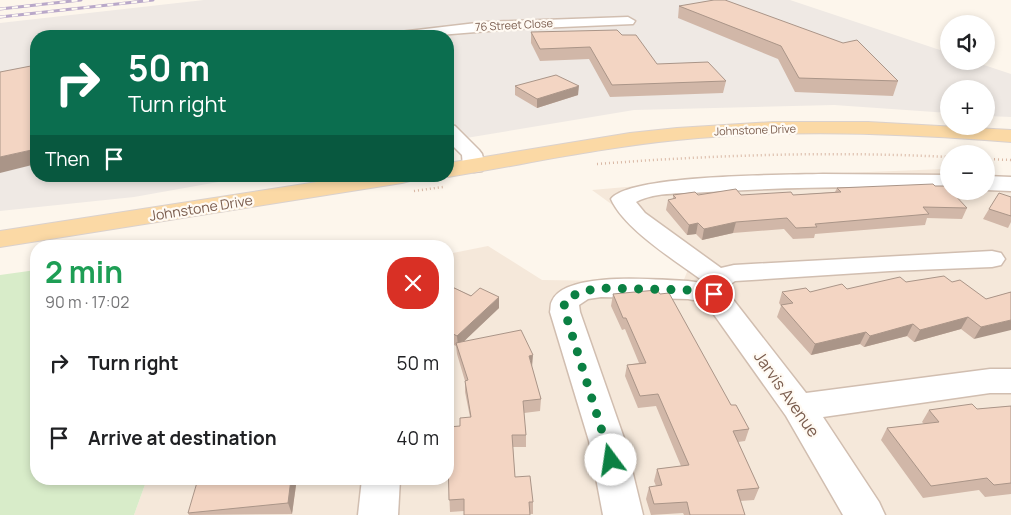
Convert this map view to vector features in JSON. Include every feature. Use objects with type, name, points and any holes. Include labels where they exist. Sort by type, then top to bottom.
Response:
[{"type":"main road","name":"Johnstone Drive","points":[[454,175],[474,166],[564,149],[692,132],[750,129],[889,128],[1011,136]]},
{"type":"main road","name":"Johnstone Drive","points":[[501,162],[677,148],[761,144],[846,143],[1011,151]]},
{"type":"main road","name":"Johnstone Drive","points":[[0,239],[405,184]]},
{"type":"street","name":"76 Street Close","points":[[446,30],[504,25],[628,21]]},
{"type":"street","points":[[454,136],[472,154],[474,166]]},
{"type":"street","name":"Jarvis Avenue","points":[[865,515],[718,283],[636,218],[627,208],[623,199],[629,195],[660,190],[771,180],[940,182]]},
{"type":"street","points":[[995,183],[1011,184]]},
{"type":"street","points":[[623,515],[606,441],[565,312],[564,302],[579,292],[600,288],[688,290],[718,283],[750,272],[890,262],[992,259]]},
{"type":"street","points":[[798,407],[990,381],[1011,381]]},
{"type":"street","points":[[378,515],[380,485]]},
{"type":"path","points":[[592,164],[700,157],[823,154],[940,157]]},
{"type":"path","points":[[995,159],[1011,160]]},
{"type":"path","points":[[405,184],[419,182]]},
{"type":"shaded area","points":[[204,0],[790,0],[940,50],[940,70],[995,69],[1011,74],[1011,117],[995,116],[995,80],[940,80],[940,112],[834,105],[634,110],[454,140],[454,30],[30,30],[30,182],[218,182],[134,197],[0,211],[0,23]]},
{"type":"shaded area","points":[[940,169],[940,200],[995,200],[995,176],[1011,178],[1011,515],[134,515],[145,485],[454,485],[454,253],[488,246],[542,280],[683,282],[691,262],[592,190],[740,177]]},
{"type":"green space","points":[[30,271],[30,485],[145,485],[134,515],[0,515],[0,275]]},
{"type":"building","points":[[725,0],[843,43],[857,40],[898,81],[799,78],[781,46],[679,6]]},
{"type":"building","points":[[617,30],[622,35],[636,35],[657,64],[708,62],[726,81],[612,85],[590,47],[540,49],[531,32]]},
{"type":"building","points":[[30,66],[30,150],[0,157],[0,72]]},
{"type":"building","points":[[556,75],[579,86],[537,99],[515,86]]},
{"type":"building","points":[[933,184],[940,186],[940,200],[959,200],[967,208],[923,207],[929,214],[815,224],[817,227],[796,228],[787,218],[736,222],[704,229],[698,223],[689,225],[668,200],[676,198],[673,195],[695,192],[698,195],[736,189],[741,195],[791,192],[793,195],[841,192],[837,188]]},
{"type":"building","points":[[999,193],[1011,197],[1011,216],[989,209]]},
{"type":"building","points":[[944,276],[952,282],[960,280],[986,299],[1011,292],[1011,320],[981,327],[968,317],[920,330],[913,324],[870,336],[866,332],[815,344],[781,305],[793,303],[782,292],[806,288],[810,292],[842,284],[847,289],[900,277],[906,282]]},
{"type":"building","points":[[454,288],[471,296],[480,288],[499,297],[457,336],[454,334]]},
{"type":"building","points":[[657,290],[660,294],[669,293],[731,405],[736,405],[749,429],[733,431],[759,488],[737,490],[745,515],[690,515],[687,502],[654,504],[649,487],[662,485],[657,469],[689,465],[658,394],[640,396],[627,365],[646,363],[613,294]]},
{"type":"building","points":[[521,330],[533,355],[529,356],[541,399],[523,401],[526,435],[512,435],[515,477],[530,476],[533,502],[529,502],[530,515],[464,515],[464,499],[449,500],[449,485],[454,485],[454,426],[460,426],[460,418],[471,417],[465,381],[468,380],[456,343]]},
{"type":"building","points":[[972,404],[977,409],[1011,406],[1011,483],[994,485],[987,478],[931,486],[887,428],[939,422],[929,410]]},
{"type":"building","points":[[196,485],[290,485],[288,503],[188,513]]},
{"type":"railway","points":[[0,9],[81,0]]},
{"type":"railway","points":[[0,17],[153,0]]},
{"type":"route","points":[[611,460],[565,312],[564,302],[586,289],[600,288],[688,290],[714,294]]}]
